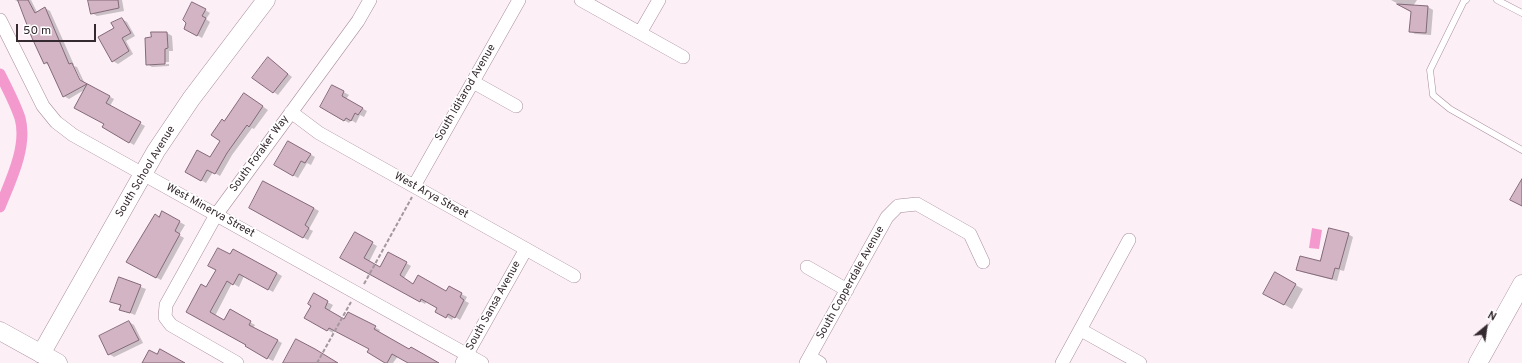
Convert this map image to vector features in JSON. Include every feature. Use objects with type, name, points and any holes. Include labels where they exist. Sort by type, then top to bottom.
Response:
[{"type":"street","name":"South School Avenue","points":[[41,354],[156,151],[191,99],[266,0]]},
{"type":"street","name":"South Foraker Way","points":[[237,363],[171,325],[165,317],[166,305],[216,214],[358,21],[370,0]]},
{"type":"street","name":"South Iditarod Avenue","points":[[413,191],[472,82],[519,0]]},
{"type":"street","points":[[581,0],[683,57]]},
{"type":"street","points":[[640,33],[659,0]]},
{"type":"street","name":"West Minerva Street","points":[[0,20],[43,106],[56,122],[73,135],[359,294],[464,359],[482,363]]},
{"type":"street","points":[[472,82],[516,106]]},
{"type":"street","name":"West Arya Street","points":[[291,112],[319,133],[413,191],[526,249],[574,276]]},
{"type":"street","name":"South Copperdale Avenue","points":[[812,361],[847,290],[887,217],[898,206],[917,204],[970,234],[983,262]]},
{"type":"street","points":[[1062,363],[1129,240]]},
{"type":"street","name":"South Sansa Avenue","points":[[464,359],[526,249]]},
{"type":"street","points":[[807,267],[847,290]]},
{"type":"street","points":[[1478,363],[1522,284]]},
{"type":"street","points":[[1081,330],[1140,363]]},
{"type":"street","points":[[0,331],[58,363]]},
{"type":"lane","points":[[1466,0],[1464,1],[1430,70],[1432,95],[1450,109],[1522,150]]},
{"type":"lane","points":[[1497,0],[1522,13]]},
{"type":"path","points":[[317,363],[351,301],[359,294],[413,191]]},
{"type":"shaded area","points":[[1312,228],[1322,230],[1319,249],[1309,248]]},
{"type":"building","points":[[18,0],[28,0],[35,13],[45,7],[69,64],[72,63],[80,80],[110,96],[106,103],[141,122],[129,143],[102,127],[104,124],[74,108],[87,84],[63,97],[47,62],[44,64],[32,38]]},
{"type":"building","points":[[88,0],[118,0],[119,8],[91,14]]},
{"type":"building","points":[[192,2],[206,9],[202,16],[206,18],[197,36],[184,29],[186,23],[183,20]]},
{"type":"building","points":[[1397,4],[1428,6],[1426,33],[1409,32],[1411,12]]},
{"type":"building","points":[[122,18],[131,33],[122,38],[129,51],[112,62],[98,37],[114,28],[111,23]]},
{"type":"building","points":[[151,32],[167,32],[168,48],[165,49],[165,64],[146,65],[145,38],[151,37]]},
{"type":"building","points":[[268,57],[288,74],[273,93],[252,78]]},
{"type":"building","points":[[332,85],[344,91],[342,96],[363,108],[358,115],[355,113],[351,121],[346,118],[344,121],[320,107]]},
{"type":"building","points":[[244,93],[263,106],[249,127],[247,125],[227,153],[215,174],[207,170],[201,181],[185,172],[197,150],[210,157],[220,141],[211,135],[222,119],[224,121]]},
{"type":"building","points":[[288,141],[311,154],[305,163],[301,161],[293,176],[274,165]]},
{"type":"building","points":[[1522,179],[1522,206],[1510,200]]},
{"type":"building","points":[[263,181],[314,208],[305,225],[309,228],[303,238],[249,208]]},
{"type":"building","points":[[162,211],[180,221],[175,231],[180,234],[156,278],[126,262],[155,214],[159,217]]},
{"type":"building","points":[[1329,228],[1349,233],[1339,269],[1335,268],[1332,279],[1296,270],[1300,256],[1320,261]]},
{"type":"building","points":[[355,232],[373,242],[364,258],[380,267],[388,252],[407,262],[400,275],[413,284],[418,275],[446,291],[449,286],[462,293],[460,297],[464,300],[455,318],[448,314],[446,318],[435,312],[437,308],[421,299],[420,302],[340,258]]},
{"type":"building","points":[[218,248],[230,254],[233,249],[277,273],[268,290],[239,274],[233,285],[227,281],[210,312],[224,320],[230,309],[251,321],[249,325],[278,340],[267,359],[245,346],[246,345],[186,312],[201,284],[206,287],[216,270],[208,266]]},
{"type":"building","points":[[1275,272],[1296,284],[1284,305],[1263,294]]},
{"type":"building","points":[[119,277],[141,285],[130,313],[119,310],[121,305],[110,302]]},
{"type":"building","points":[[314,293],[328,301],[325,308],[344,319],[348,312],[376,326],[374,329],[409,349],[411,347],[439,363],[408,363],[392,354],[387,363],[385,363],[367,352],[369,349],[329,328],[327,331],[304,318],[311,306],[308,304]]},
{"type":"building","points":[[129,321],[139,340],[108,355],[99,336]]},
{"type":"building","points":[[296,339],[315,349],[338,363],[283,363]]},
{"type":"building","points":[[160,349],[185,363],[142,363],[149,350],[157,354]]},
{"type":"waterway","points":[[0,74],[18,112],[22,129],[22,140],[17,164],[0,207]]}]
